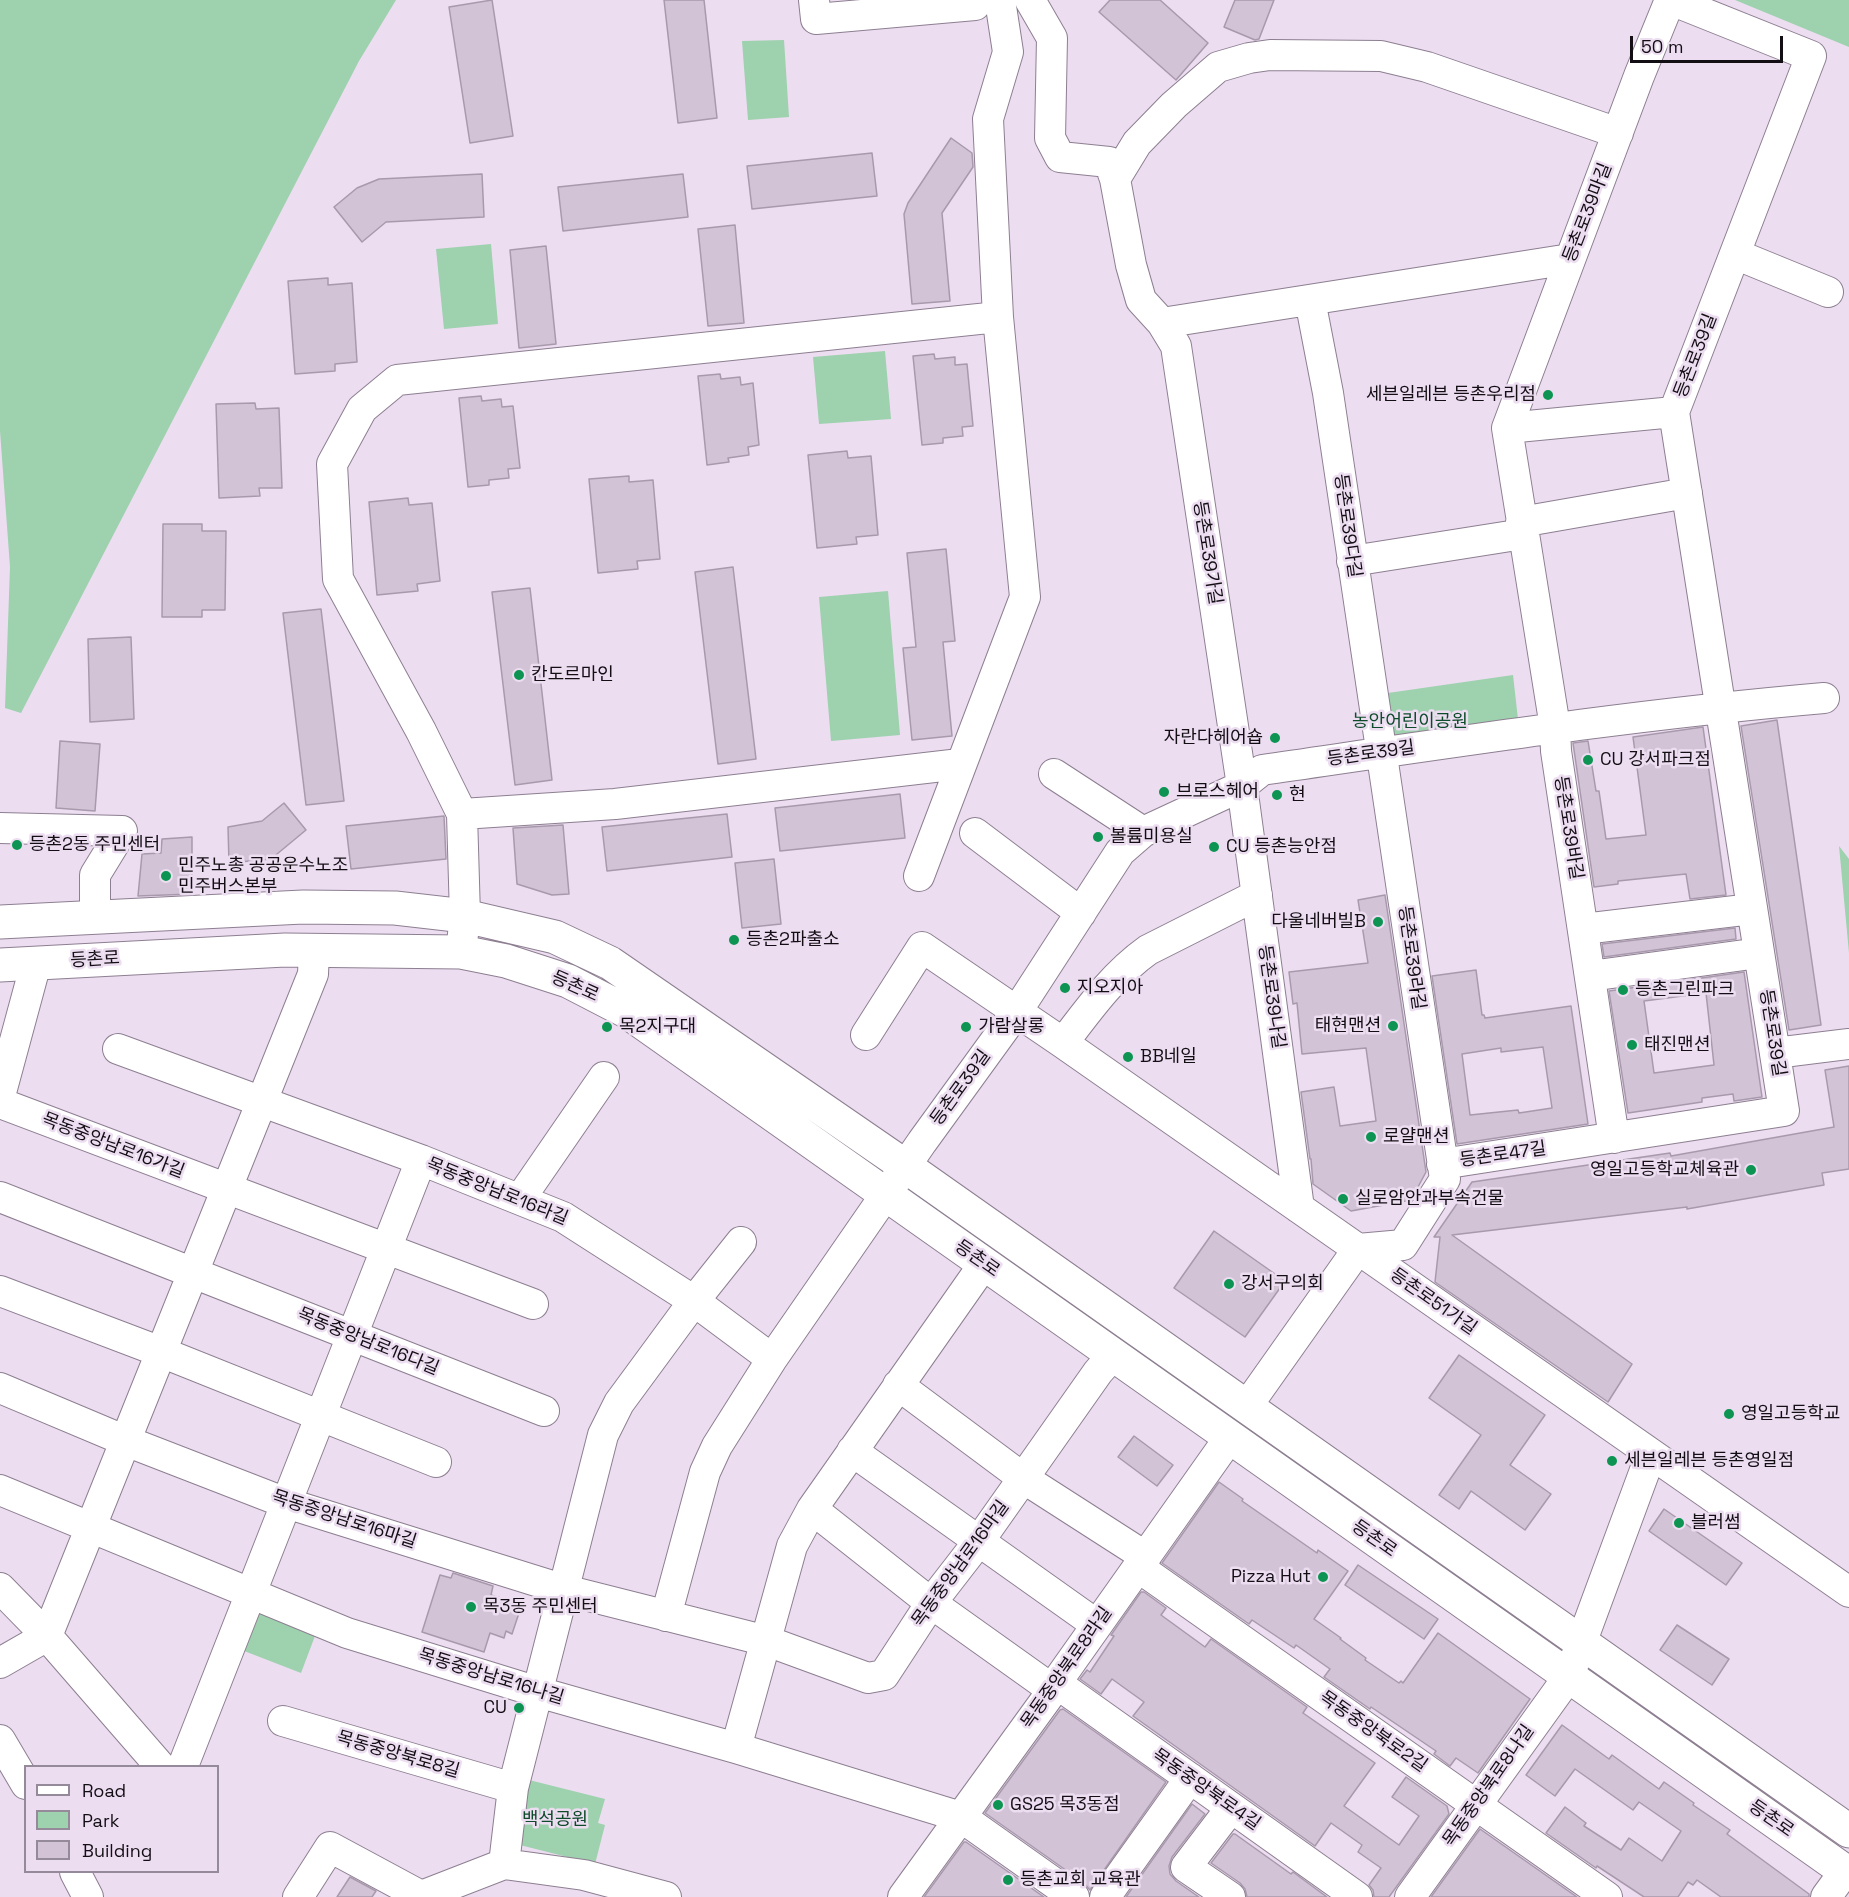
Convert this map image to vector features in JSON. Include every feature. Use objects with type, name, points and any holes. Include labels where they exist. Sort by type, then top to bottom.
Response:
[{"type":"main road","name":"등촌로","points":[[0,922],[303,907],[395,908],[465,916],[555,937],[610,963],[905,1166],[1849,1831]]},
{"type":"main road","name":"등촌로","points":[[0,965],[314,951],[461,952],[506,961],[568,981],[626,1011],[885,1196],[1569,1676],[1840,1881]]},
{"type":"street","points":[[814,0],[816,19],[987,2],[1008,52],[988,119],[998,317],[1024,597],[919,876]]},
{"type":"street","points":[[1030,0],[1052,38],[1050,138],[1060,157],[1109,162],[1115,179]]},
{"type":"street","name":"등촌로39마길","points":[[1555,727],[1507,428],[1570,259],[1671,0],[1811,56]]},
{"type":"street","points":[[1115,179],[1137,143],[1174,105],[1218,67],[1270,55],[1381,56],[1427,67],[1618,134]]},
{"type":"street","name":"등촌로39길","points":[[1784,1111],[1674,412],[1811,56]]},
{"type":"street","name":"등촌로39가길","points":[[1115,179],[1131,265],[1141,300],[1162,323],[1176,346],[1242,786]]},
{"type":"street","points":[[1735,254],[1828,292]]},
{"type":"street","points":[[1162,323],[1570,259]]},
{"type":"street","name":"등촌로39다길","points":[[1310,300],[1328,393],[1381,753]]},
{"type":"street","points":[[461,952],[465,916],[462,814],[421,731],[338,579],[332,464],[362,409],[397,380],[998,317]]},
{"type":"street","points":[[1507,428],[1674,412]]},
{"type":"street","points":[[1353,561],[1687,493]]},
{"type":"street","name":"등촌로39길","points":[[885,1196],[1017,1011],[1120,852],[1143,832],[1242,786],[1262,770],[1555,727],[1722,706],[1824,698]]},
{"type":"street","name":"등촌로39바길","points":[[1555,727],[1556,751],[1614,1138]]},
{"type":"street","name":"등촌로39라길","points":[[1381,753],[1442,1164]]},
{"type":"street","points":[[462,814],[615,804],[960,764]]},
{"type":"street","points":[[1054,774],[1143,832]]},
{"type":"street","name":"등촌로39나길","points":[[1242,786],[1299,1208]]},
{"type":"street","points":[[0,828],[122,831],[95,875],[95,918]]},
{"type":"street","points":[[975,833],[1081,913]]},
{"type":"street","points":[[1063,1043],[1104,989],[1136,958],[1257,895]]},
{"type":"street","points":[[1583,929],[1752,909]]},
{"type":"street","points":[[866,1035],[922,946],[1017,1011]]},
{"type":"street","points":[[0,1663],[47,1636],[313,974],[314,951]]},
{"type":"street","points":[[1590,976],[1759,953]]},
{"type":"street","points":[[0,1096],[36,963]]},
{"type":"street","name":"등촌로51가길","points":[[1017,1011],[1652,1454],[1845,1581]]},
{"type":"street","points":[[1775,1053],[1849,1044]]},
{"type":"street","points":[[118,1049],[262,1101]]},
{"type":"street","points":[[520,1199],[604,1077]]},
{"type":"street","name":"목동중앙남로16라길","points":[[262,1101],[421,1160],[563,1217],[694,1301],[772,1359]]},
{"type":"street","name":"목동중앙남로16가길","points":[[0,1103],[227,1189]]},
{"type":"street","name":"등촌로47길","points":[[1358,1250],[1403,1245],[1445,1179],[1442,1164],[1784,1111]]},
{"type":"street","points":[[184,1765],[421,1160]]},
{"type":"street","points":[[227,1189],[533,1304]]},
{"type":"street","points":[[666,1616],[705,1472],[717,1446],[772,1359],[885,1196]]},
{"type":"street","points":[[0,1197],[193,1273]]},
{"type":"street","points":[[504,1864],[513,1788],[603,1435],[619,1403],[694,1301],[741,1242]]},
{"type":"street","points":[[1247,1406],[1358,1250]]},
{"type":"street","points":[[736,1748],[792,1546],[812,1509],[984,1264]]},
{"type":"street","name":"목동중앙남로16다길","points":[[193,1273],[543,1411]]},
{"type":"street","points":[[0,1291],[161,1352],[436,1462]]},
{"type":"street","name":"목동중앙남로16마길","points":[[126,1441],[286,1503],[565,1590],[767,1641],[868,1678],[876,1678],[884,1675],[931,1603],[979,1541],[1098,1372],[1113,1355]]},
{"type":"street","name":"목동중앙북로2길","points":[[898,1385],[1023,1478],[1607,1897]]},
{"type":"street","points":[[0,1388],[126,1441]]},
{"type":"street","name":"목동중앙북로8라길","points":[[903,1897],[1230,1437]]},
{"type":"street","points":[[852,1451],[1097,1624]]},
{"type":"street","points":[[1581,1641],[1652,1454]]},
{"type":"street","name":"목동중앙남로16나길","points":[[0,1490],[346,1633],[961,1817],[1074,1897]]},
{"type":"street","name":"목동중앙북로4길","points":[[812,1509],[931,1603],[1190,1778],[1357,1897]]},
{"type":"street","points":[[0,1588],[47,1636],[158,1765]]},
{"type":"street","name":"목동중앙북로8나길","points":[[1410,1897],[1569,1676],[1581,1641]]},
{"type":"street","name":"목동중앙북로8길","points":[[283,1721],[513,1788]]},
{"type":"street","points":[[0,1740],[24,1781]]},
{"type":"street","points":[[1105,1897],[1190,1778]]},
{"type":"street","points":[[1230,1897],[1186,1867],[1231,1808]]},
{"type":"street","points":[[298,1897],[330,1847],[420,1896],[504,1864],[584,1875],[666,1897]]},
{"type":"street","points":[[76,1873],[88,1897]]},
{"type":"green space","points":[[0,0],[396,0],[359,61],[21,713],[5,708],[10,567],[0,431]]},
{"type":"green space","points":[[1735,0],[1849,0],[1849,47]]},
{"type":"green space","points":[[784,40],[789,117],[748,120],[742,41]]},
{"type":"green space","points":[[491,244],[498,324],[444,329],[436,249]]},
{"type":"green space","points":[[885,351],[891,419],[819,424],[813,357]]},
{"type":"green space","points":[[888,591],[900,735],[831,741],[819,597]]},
{"type":"green space","name":"농안어린이공원","points":[[1513,675],[1520,737],[1376,759],[1367,696]]},
{"type":"green space","points":[[1839,846],[1849,859],[1849,953]]},
{"type":"green space","points":[[256,1605],[318,1628],[301,1673],[239,1649]]},
{"type":"green space","name":"백석공원","points":[[521,1778],[605,1799],[598,1823],[605,1825],[595,1864],[512,1843]]},
{"type":"building","points":[[492,0],[513,136],[470,143],[449,7]]},
{"type":"building","points":[[664,0],[704,0],[717,118],[678,123]]},
{"type":"building","points":[[1110,0],[1160,0],[1208,43],[1176,80],[1099,12]]},
{"type":"building","points":[[1235,0],[1274,0],[1259,39],[1255,40],[1224,27]]},
{"type":"building","points":[[951,138],[972,153],[973,167],[942,213],[950,301],[912,304],[904,214],[908,203]]},
{"type":"building","points":[[872,153],[877,196],[752,209],[747,166]]},
{"type":"building","points":[[482,174],[484,217],[386,222],[362,242],[334,207],[357,188],[379,179]]},
{"type":"building","points":[[683,174],[688,217],[563,231],[558,187]]},
{"type":"building","points":[[735,225],[744,323],[708,326],[698,229]]},
{"type":"building","points":[[546,246],[556,344],[519,348],[510,250]]},
{"type":"building","points":[[328,278],[328,285],[352,283],[357,362],[335,364],[335,371],[295,374],[288,281]]},
{"type":"building","points":[[934,354],[935,359],[955,357],[955,365],[967,364],[973,426],[962,427],[963,436],[943,438],[943,443],[922,445],[913,356]]},
{"type":"building","points":[[720,374],[721,379],[740,377],[741,385],[753,383],[759,445],[748,447],[749,455],[728,458],[729,462],[707,465],[698,376]]},
{"type":"building","points":[[481,396],[482,401],[501,399],[502,407],[513,406],[520,468],[508,469],[509,478],[489,480],[489,485],[468,487],[459,398]]},
{"type":"building","points":[[255,403],[256,409],[279,408],[282,488],[259,488],[260,496],[219,498],[216,404]]},
{"type":"building","points":[[847,451],[848,458],[871,456],[878,535],[856,537],[857,544],[817,548],[808,455]]},
{"type":"building","points":[[629,476],[629,482],[653,480],[660,559],[637,561],[638,569],[598,573],[589,479]]},
{"type":"building","points":[[408,498],[409,505],[432,503],[440,581],[417,584],[418,591],[377,595],[369,502]]},
{"type":"building","points":[[163,524],[202,524],[202,531],[226,531],[225,610],[202,610],[202,617],[162,617]]},
{"type":"building","points":[[946,549],[955,641],[943,642],[952,736],[912,740],[903,648],[916,647],[907,553]]},
{"type":"building","points":[[733,567],[756,759],[718,764],[695,572]]},
{"type":"building","points":[[530,588],[552,780],[515,785],[492,592]]},
{"type":"building","points":[[321,609],[344,801],[306,805],[283,613]]},
{"type":"building","points":[[131,637],[134,719],[90,722],[88,639]]},
{"type":"building","points":[[1777,720],[1821,1025],[1789,1030],[1741,726]]},
{"type":"building","points":[[1703,727],[1726,895],[1690,899],[1686,874],[1618,881],[1618,884],[1594,887],[1573,743],[1588,741],[1606,839],[1646,835],[1633,737]]},
{"type":"building","points":[[60,741],[100,744],[95,811],[56,808]]},
{"type":"building","points":[[900,794],[905,838],[780,851],[775,808]]},
{"type":"building","points":[[284,803],[306,830],[271,859],[229,863],[228,827],[262,821]]},
{"type":"building","points":[[727,814],[732,857],[607,871],[602,827]]},
{"type":"building","points":[[444,816],[446,859],[351,869],[346,826]]},
{"type":"building","points":[[563,825],[569,894],[552,895],[517,884],[513,828]]},
{"type":"building","name":"민주노총 공공운수노조 민주버스본부","points":[[192,837],[192,894],[138,896],[142,854],[161,853],[162,839]]},
{"type":"building","points":[[774,859],[781,924],[742,928],[735,863]]},
{"type":"building","points":[[1385,895],[1426,1172],[1411,1200],[1351,1211],[1313,1184],[1301,1092],[1334,1087],[1340,1126],[1376,1121],[1366,1048],[1302,1054],[1297,1003],[1293,1004],[1289,972],[1368,963],[1358,900]]},
{"type":"building","points":[[1735,928],[1736,939],[1604,957],[1602,944]]},
{"type":"building","points":[[1476,970],[1482,1015],[1485,1018],[1571,1006],[1588,1124],[1457,1144],[1432,976]],"holes":[[[1543,1047],[1552,1108],[1519,1113],[1518,1110],[1470,1115],[1462,1054],[1501,1048],[1501,1052]]]},
{"type":"building","points":[[1744,972],[1762,1097],[1734,1101],[1733,1094],[1702,1098],[1702,1102],[1628,1113],[1609,991]],"holes":[[[1706,993],[1714,1065],[1654,1073],[1644,1001]]]},
{"type":"building","points":[[1849,1066],[1849,1169],[1822,1173],[1824,1185],[1687,1209],[1687,1207],[1452,1235],[1632,1364],[1608,1402],[1435,1282],[1440,1237],[1434,1237],[1472,1182],[1670,1153],[1671,1156],[1834,1127],[1825,1070]]},
{"type":"building","name":"강서구의회","points":[[1214,1231],[1285,1281],[1245,1337],[1174,1288]]},
{"type":"building","points":[[1459,1355],[1545,1415],[1510,1465],[1551,1494],[1525,1530],[1471,1491],[1459,1509],[1439,1495],[1481,1435],[1429,1398]]},
{"type":"building","points":[[1134,1436],[1173,1465],[1157,1486],[1118,1457]]},
{"type":"building","points":[[1219,1482],[1243,1499],[1242,1501],[1317,1553],[1318,1550],[1348,1571],[1314,1619],[1366,1658],[1365,1660],[1399,1683],[1401,1681],[1403,1683],[1438,1633],[1530,1699],[1478,1773],[1456,1758],[1450,1766],[1434,1754],[1436,1751],[1324,1677],[1330,1669],[1296,1645],[1294,1648],[1252,1620],[1249,1624],[1162,1563]]},
{"type":"building","points":[[1664,1509],[1742,1563],[1726,1585],[1649,1531]]},
{"type":"building","points":[[1358,1565],[1438,1619],[1424,1639],[1345,1585]]},
{"type":"building","name":"목3동 주민센터","points":[[453,1573],[493,1586],[491,1595],[504,1599],[503,1604],[520,1610],[512,1634],[506,1631],[504,1638],[490,1633],[484,1652],[422,1632],[440,1575],[451,1578]]},
{"type":"building","points":[[1141,1592],[1166,1608],[1161,1615],[1205,1647],[1211,1639],[1307,1707],[1303,1713],[1375,1763],[1344,1806],[1399,1845],[1419,1816],[1392,1797],[1406,1777],[1447,1806],[1449,1814],[1389,1897],[1374,1897],[1369,1885],[1381,1868],[1358,1852],[1362,1845],[1331,1823],[1315,1846],[1133,1716],[1144,1702],[1112,1679],[1101,1694],[1080,1679],[1087,1670],[1090,1672],[1114,1636],[1111,1635]]},
{"type":"building","points":[[1677,1625],[1729,1659],[1712,1685],[1660,1650]]},
{"type":"building","points":[[1063,1709],[1166,1782],[1090,1890],[1084,1883],[985,1813],[1060,1710]]},
{"type":"building","points":[[1562,1725],[1609,1759],[1612,1755],[1659,1789],[1664,1782],[1730,1830],[1727,1834],[1809,1894],[1809,1897],[1721,1897],[1697,1880],[1693,1885],[1688,1882],[1678,1897],[1644,1897],[1597,1866],[1596,1868],[1546,1833],[1565,1807],[1586,1823],[1584,1826],[1621,1850],[1629,1838],[1662,1861],[1681,1831],[1639,1802],[1633,1810],[1575,1769],[1555,1796],[1526,1775]]},
{"type":"building","points":[[1192,1804],[1205,1814],[1172,1857],[1169,1866],[1170,1874],[1176,1881],[1199,1897],[1126,1897]]},
{"type":"building","points":[[1480,1829],[1577,1897],[1431,1897]]},
{"type":"building","points":[[1233,1834],[1291,1874],[1293,1872],[1327,1897],[1247,1897],[1240,1883],[1211,1863]]},
{"type":"building","points":[[966,1842],[1044,1897],[924,1897]]},
{"type":"building","points":[[350,1877],[376,1891],[372,1897],[337,1897]]},
{"type":"place","name":"세븐일레븐 등촌우리점","points":[[1548,395]]},
{"type":"place","name":"칸도르마인","points":[[519,675]]},
{"type":"place","name":"자란다헤어숍","points":[[1275,738]]},
{"type":"place","name":"CU 강서파크점","points":[[1588,760]]},
{"type":"place","name":"브로스헤어","points":[[1164,792]]},
{"type":"place","name":"현","points":[[1277,795]]},
{"type":"place","name":"볼륨미용실","points":[[1098,837]]},
{"type":"place","name":"등촌2동 주민센터","points":[[17,845]]},
{"type":"place","name":"CU 등촌능안점","points":[[1214,847]]},
{"type":"place","name":"민주노총 공공운수노조 민주버스본부","points":[[166,876]]},
{"type":"place","name":"다울네버빌B","points":[[1378,922]]},
{"type":"place","name":"등촌2파출소","points":[[734,940]]},
{"type":"place","name":"지오지아","points":[[1065,988]]},
{"type":"place","name":"등촌그린파크","points":[[1623,990]]},
{"type":"place","name":"태현맨션","points":[[1393,1026]]},
{"type":"place","name":"목2지구대","points":[[607,1027]]},
{"type":"place","name":"가람살롱","points":[[966,1027]]},
{"type":"place","name":"태진맨션","points":[[1632,1045]]},
{"type":"place","name":"BB네일","points":[[1128,1057]]},
{"type":"place","name":"로얄맨션","points":[[1371,1137]]},
{"type":"place","name":"영일고등학교체육관","points":[[1751,1170]]},
{"type":"place","name":"실로암안과부속건물","points":[[1343,1199]]},
{"type":"place","name":"강서구의회","points":[[1229,1284]]},
{"type":"place","name":"영일고등학교","points":[[1729,1414]]},
{"type":"place","name":"세븐일레븐 등촌영일점","points":[[1612,1461]]},
{"type":"place","name":"블러썸","points":[[1679,1523]]},
{"type":"place","name":"Pizza Hut","points":[[1323,1577]]},
{"type":"place","name":"목3동 주민센터","points":[[471,1607]]},
{"type":"place","name":"CU","points":[[519,1708]]},
{"type":"place","name":"GS25 목3동점","points":[[998,1805]]},
{"type":"place","name":"등촌교회 교육관","points":[[1008,1880]]}]
